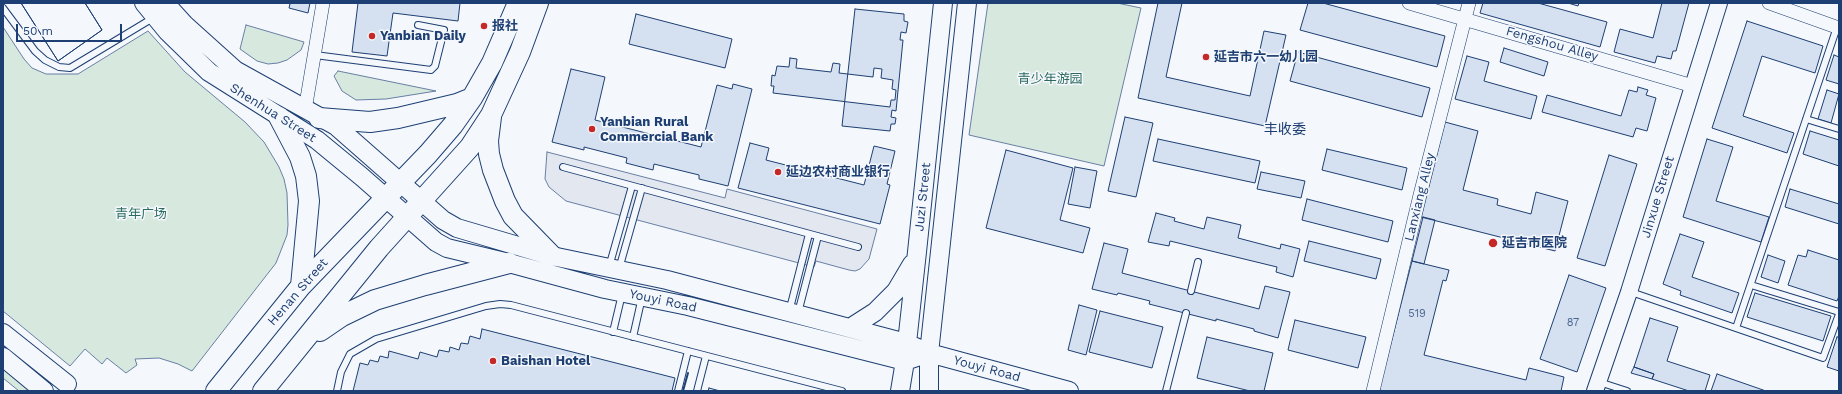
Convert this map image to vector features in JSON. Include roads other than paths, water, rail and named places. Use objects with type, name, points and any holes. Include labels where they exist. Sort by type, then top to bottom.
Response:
[{"type":"main road","name":"Shenhua Street","points":[[144,3],[155,18],[209,72],[317,140],[407,217]]},
{"type":"main road","name":"Shenhua Street","points":[[165,3],[185,25],[235,70],[336,126],[421,201]]},
{"type":"main road","name":"Henan Street","points":[[216,391],[301,286],[448,131],[472,98],[492,63],[518,3]]},
{"type":"main road","points":[[263,391],[378,248],[470,147],[491,115],[520,52],[538,3]]},
{"type":"main road","name":"Juzi Street","points":[[900,391],[905,361],[943,3]]},
{"type":"main road","name":"Juzi Street","points":[[928,391],[929,353],[967,3]]},
{"type":"main road","points":[[312,114],[370,122],[398,118],[457,104],[472,98]]},
{"type":"main road","points":[[491,115],[488,141],[489,154],[492,170],[505,201],[513,216],[552,256]]},
{"type":"main road","points":[[279,117],[300,157],[306,176],[309,201],[301,286]]},
{"type":"main road","name":"Youyi Road","points":[[421,201],[443,220],[457,228],[552,256],[667,280],[906,343],[929,353],[1069,391]]},
{"type":"main road","name":"Youyi Road","points":[[407,217],[436,242],[447,248],[623,293],[688,306],[905,361]]},
{"type":"main road","points":[[850,328],[875,312],[896,291],[903,281],[917,252]]},
{"type":"main road","points":[[303,342],[342,316],[375,300],[509,263]]},
{"type":"main road","points":[[3,333],[67,384]]},
{"type":"main road","points":[[905,361],[929,353]]},
{"type":"main road","points":[[3,357],[44,391]]},
{"type":"street","points":[[312,114],[315,55],[323,3]]},
{"type":"street","name":"Fengshou Alley","points":[[1410,3],[1466,18],[1693,86]]},
{"type":"street","name":"Lanxiang Alley","points":[[1373,391],[1420,195],[1469,3]]},
{"type":"street","name":"Jinxue Street","points":[[1596,386],[1629,292],[1719,3]]},
{"type":"street","points":[[1769,3],[1838,27]]},
{"type":"lane","points":[[3,8],[35,51],[45,60],[59,67],[70,68],[155,18]]},
{"type":"lane","points":[[315,55],[431,70],[435,66],[444,30],[418,25]]},
{"type":"lane","points":[[1736,328],[1838,27]]},
{"type":"lane","points":[[1806,119],[1839,129]]},
{"type":"lane","points":[[563,167],[858,247]]},
{"type":"lane","points":[[614,269],[632,186]]},
{"type":"lane","points":[[614,269],[642,188]]},
{"type":"lane","points":[[793,313],[809,234]]},
{"type":"lane","points":[[793,313],[818,236]]},
{"type":"lane","points":[[1191,291],[1198,262]]},
{"type":"lane","points":[[1629,292],[1823,358],[1839,313],[1751,285]]},
{"type":"lane","points":[[613,332],[623,293]]},
{"type":"lane","points":[[633,337],[642,297]]},
{"type":"lane","points":[[336,391],[345,361],[356,349],[376,339],[486,306],[500,304],[511,305],[842,391]]},
{"type":"lane","points":[[1166,391],[1186,313]]},
{"type":"lane","points":[[678,391],[688,351]]},
{"type":"lane","points":[[697,391],[706,356]]},
{"type":"lane","points":[[1596,386],[1627,391]]},
{"type":"place","name":"报社","points":[[484,26]]},
{"type":"place","name":"Yanbian Daily","points":[[372,36]]},
{"type":"place","name":"延吉市六一幼儿园","points":[[1206,57]]},
{"type":"place","name":"Yanbian Rural Commercial Bank","points":[[592,129]]},
{"type":"place","name":"延边农村商业银行","points":[[778,172]]},
{"type":"place","name":"延吉市医院","points":[[1493,243]]},
{"type":"place","name":"Baishan Hotel","points":[[493,361]]},
{"type":"district","name":"丰收委","points":[[1285,130]]},
{"type":"park label","name":"青少年游园","points":[[1050,79]]},
{"type":"park label","name":"青年广场","points":[[141,214]]}]
